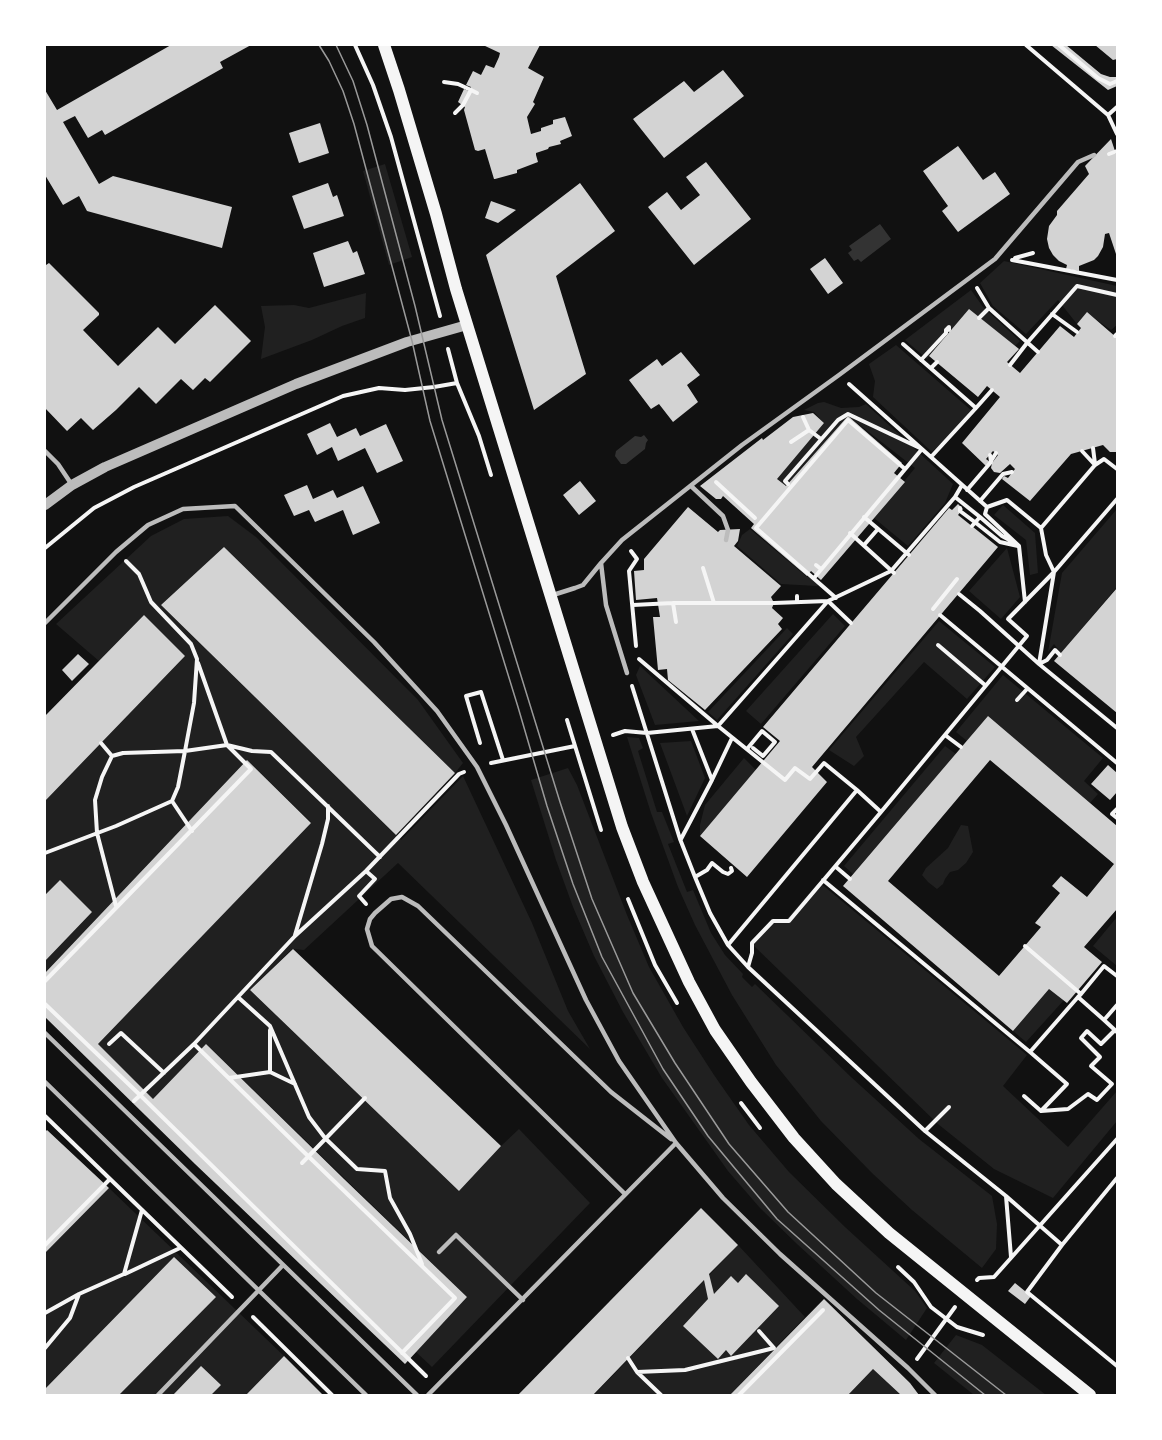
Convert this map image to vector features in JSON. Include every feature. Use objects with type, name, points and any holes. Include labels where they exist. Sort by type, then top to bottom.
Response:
[{"type":"main road","points":[[384,45],[467,325],[622,827],[665,933],[689,982],[716,1030],[751,1082],[794,1138],[836,1184],[889,1233],[1090,1395]]},
{"type":"street","points":[[45,505],[72,485],[105,467],[296,384],[412,341],[467,325]]},
{"type":"lane","points":[[551,595],[583,585],[622,540],[706,473],[995,259],[1078,162],[1094,156]]},
{"type":"lane","points":[[45,451],[58,464],[72,485]]},
{"type":"lane","points":[[691,486],[723,516],[728,530],[726,540]]},
{"type":"lane","points":[[45,623],[116,552],[148,525],[183,509],[235,506],[374,642],[437,711],[477,767],[591,1010],[619,1061],[676,1143],[723,1198],[780,1254],[908,1368],[935,1395]]},
{"type":"lane","points":[[601,563],[606,605],[627,673]]},
{"type":"lane","points":[[625,1194],[372,946],[367,929],[375,913],[391,899],[402,897],[418,906],[611,1092],[676,1143]]},
{"type":"lane","points":[[45,1033],[417,1395]]},
{"type":"lane","points":[[45,1082],[366,1395]]},
{"type":"lane","points":[[428,1395],[676,1143]]},
{"type":"lane","points":[[439,1252],[456,1235],[523,1300]]},
{"type":"lane","points":[[158,1395],[283,1265]]},
{"type":"path","points":[[355,45],[373,85],[391,137],[435,298]]},
{"type":"path","points":[[1026,45],[1108,115],[1117,134]]},
{"type":"path","points":[[1059,45],[1098,78],[1110,84],[1117,81]]},
{"type":"path","points":[[444,82],[458,84],[477,93]]},
{"type":"path","points":[[455,113],[463,105],[471,90]]},
{"type":"path","points":[[1108,115],[1117,107]]},
{"type":"path","points":[[1023,256],[1033,253]]},
{"type":"path","points":[[1011,260],[1117,280]]},
{"type":"path","points":[[968,280],[977,287],[989,308],[1038,352]]},
{"type":"path","points":[[1010,365],[1077,286],[1117,295]]},
{"type":"path","points":[[980,318],[989,308]]},
{"type":"path","points":[[1052,314],[1077,332]]},
{"type":"path","points":[[921,360],[949,327],[950,331]]},
{"type":"path","points":[[893,335],[976,408]]},
{"type":"path","points":[[931,368],[937,362]]},
{"type":"path","points":[[839,375],[987,507]]},
{"type":"path","points":[[45,548],[94,508],[134,487],[343,396],[379,388],[405,390],[457,383],[479,436],[494,482]]},
{"type":"path","points":[[931,457],[992,390]]},
{"type":"path","points":[[789,488],[785,481],[813,453],[821,439],[838,420],[848,414],[922,449]]},
{"type":"path","points":[[802,417],[809,430],[821,439]]},
{"type":"path","points":[[838,420],[842,424]]},
{"type":"path","points":[[836,598],[756,528],[824,450],[842,424],[848,420],[905,469]]},
{"type":"path","points":[[791,442],[809,430]]},
{"type":"path","points":[[1093,448],[1095,465]]},
{"type":"path","points":[[814,578],[922,449]]},
{"type":"path","points":[[1082,451],[1095,465]]},
{"type":"path","points":[[967,490],[991,462],[993,454]]},
{"type":"path","points":[[1041,528],[1090,474],[1095,465],[1104,459],[1117,469]]},
{"type":"path","points":[[980,501],[1004,474],[1012,472]]},
{"type":"path","points":[[706,473],[755,518]]},
{"type":"path","points":[[633,605],[828,601],[893,572],[962,485]]},
{"type":"path","points":[[881,488],[886,492]]},
{"type":"path","points":[[955,496],[1000,542],[1019,546]]},
{"type":"path","points":[[748,967],[752,943],[773,921],[789,921],[1027,636],[1008,619],[1054,572],[1117,499]]},
{"type":"path","points":[[987,507],[1007,500],[1041,528],[1046,555],[1054,572],[1039,664]]},
{"type":"path","points":[[978,521],[985,514],[987,507]]},
{"type":"path","points":[[960,508],[960,511],[1019,546]]},
{"type":"path","points":[[985,514],[1019,546],[1025,602]]},
{"type":"path","points":[[864,517],[908,554]]},
{"type":"path","points":[[854,520],[859,524]]},
{"type":"path","points":[[864,545],[878,529]]},
{"type":"path","points":[[850,533],[893,572]]},
{"type":"path","points":[[622,540],[637,559],[629,571],[636,647]]},
{"type":"path","points":[[45,981],[251,769],[227,745],[191,644],[151,602],[139,574],[116,552]]},
{"type":"path","points":[[816,565],[821,569]]},
{"type":"path","points":[[704,568],[714,603]]},
{"type":"path","points":[[933,609],[957,579]]},
{"type":"path","points":[[959,594],[1117,728]]},
{"type":"path","points":[[797,596],[797,602]]},
{"type":"path","points":[[828,601],[851,623]]},
{"type":"path","points":[[483,753],[466,696],[481,692],[501,760],[595,742],[625,731],[647,733],[718,726],[828,601]]},
{"type":"path","points":[[674,603],[676,622]]},
{"type":"path","points":[[940,615],[1117,763]]},
{"type":"path","points":[[938,645],[986,686]]},
{"type":"path","points":[[1039,664],[1047,660],[1055,650],[1060,655]]},
{"type":"path","points":[[637,657],[785,780],[795,768],[810,779],[824,763],[881,812]]},
{"type":"path","points":[[45,853],[172,801],[178,787],[194,703],[197,659]]},
{"type":"path","points":[[627,673],[680,839],[710,913],[728,945],[748,967],[925,1131],[1006,1196],[1062,1245]]},
{"type":"path","points":[[1017,700],[1027,688]]},
{"type":"path","points":[[565,714],[602,833]]},
{"type":"path","points":[[692,729],[712,780]]},
{"type":"path","points":[[747,750],[762,731],[775,742],[763,756],[753,748]]},
{"type":"path","points":[[945,735],[961,747]]},
{"type":"path","points":[[680,839],[732,738]]},
{"type":"path","points":[[101,743],[112,756]]},
{"type":"path","points":[[116,907],[98,833],[95,800],[112,756],[123,753],[185,751],[227,745],[252,751],[271,752],[380,856]]},
{"type":"path","points":[[132,1103],[239,998],[295,936],[399,838],[459,774],[477,767]]},
{"type":"path","points":[[786,769],[790,773]]},
{"type":"path","points":[[728,945],[857,790]]},
{"type":"path","points":[[172,801],[192,831]]},
{"type":"path","points":[[295,936],[322,844],[328,819],[328,806]]},
{"type":"path","points":[[1117,809],[1112,814],[1117,818]]},
{"type":"path","points":[[695,877],[707,870],[713,861],[728,874],[732,872],[731,868]]},
{"type":"path","points":[[836,867],[850,879]]},
{"type":"path","points":[[366,871],[375,879],[359,896],[375,913]]},
{"type":"path","points":[[823,880],[1067,1084],[1041,1112]]},
{"type":"path","points":[[627,897],[656,965],[677,1004]]},
{"type":"path","points":[[865,915],[870,908]]},
{"type":"path","points":[[1024,1096],[1041,1112],[1068,1109],[1088,1094],[1097,1100],[1112,1084],[1091,1066],[1100,1057],[1081,1038],[1087,1031],[1101,1044],[1116,1031],[1025,946]]},
{"type":"path","points":[[1030,1052],[1079,996],[1092,977],[1104,966],[1117,976]]},
{"type":"path","points":[[239,998],[270,1026],[309,1117],[325,1138],[357,1169],[385,1171],[390,1198],[410,1234],[422,1266]]},
{"type":"path","points":[[45,1004],[437,1386]]},
{"type":"path","points":[[1104,1020],[1117,1005]]},
{"type":"path","points":[[270,1026],[270,1072]]},
{"type":"path","points":[[109,1044],[121,1033],[164,1073]]},
{"type":"path","points":[[194,1044],[455,1298],[402,1352]]},
{"type":"path","points":[[229,1078],[270,1072],[295,1085]]},
{"type":"path","points":[[737,1097],[749,1116],[764,1132]]},
{"type":"path","points":[[302,1163],[365,1098]]},
{"type":"path","points":[[925,1131],[949,1107]]},
{"type":"path","points":[[45,1116],[332,1395]]},
{"type":"path","points":[[994,1277],[1117,1139]]},
{"type":"path","points":[[1117,1178],[1027,1292],[1117,1366]]},
{"type":"path","points":[[45,1245],[110,1179]]},
{"type":"path","points":[[1006,1196],[1011,1258]]},
{"type":"path","points":[[124,1274],[142,1210]]},
{"type":"path","points":[[45,1313],[79,1294],[180,1248]]},
{"type":"path","points":[[897,1266],[914,1282],[931,1307],[957,1327],[984,1335]]},
{"type":"path","points":[[45,1348],[70,1318],[79,1294]]},
{"type":"path","points":[[739,1395],[825,1308]]},
{"type":"path","points":[[908,1368],[947,1319]]},
{"type":"path","points":[[637,1372],[686,1370],[774,1348],[759,1331]]},
{"type":"path","points":[[628,1358],[637,1372],[661,1395]]},
{"type":"shaded area","points":[[385,164],[412,257],[389,265],[363,171]]},
{"type":"shaded area","points":[[880,224],[891,239],[861,262],[858,259],[854,261],[848,253],[852,250],[849,246]]},
{"type":"shaded area","points":[[1004,261],[1117,286],[1117,325],[1111,330],[1087,313],[1077,324],[1058,300],[1026,334],[993,306],[980,283]]},
{"type":"shaded area","points":[[971,290],[983,307],[1020,341],[1015,346],[969,310],[927,359],[905,340]]},
{"type":"shaded area","points":[[366,293],[365,318],[261,359],[265,327],[261,306],[294,305],[309,308]]},
{"type":"shaded area","points":[[896,345],[972,411],[932,452],[873,397],[875,381],[869,364]]},
{"type":"shaded area","points":[[824,402],[841,408],[859,407],[866,404],[953,484],[945,503],[908,546],[874,518],[915,468],[848,416],[786,486],[777,479],[824,423],[814,412],[804,410]]},
{"type":"shaded area","points":[[644,435],[648,440],[645,449],[626,464],[621,464],[615,456],[616,451],[635,436]]},
{"type":"shaded area","points":[[1003,505],[1035,533],[1038,573],[1030,575],[1026,540],[994,515]]},
{"type":"shaded area","points":[[1117,509],[1117,587],[1061,653],[1054,644],[1048,652],[1062,573]]},
{"type":"shaded area","points":[[228,516],[256,537],[418,700],[463,763],[455,773],[224,547],[161,605],[401,840],[463,776],[532,923],[568,1011],[590,1049],[398,863],[304,950],[292,949],[250,990],[459,1191],[519,1129],[590,1203],[432,1367],[416,1352],[467,1297],[206,1044],[153,1099],[98,1044],[311,822],[247,760],[45,973],[45,961],[92,912],[60,881],[45,895],[45,801],[185,656],[144,615],[99,661],[56,624],[151,536],[184,519]]},
{"type":"shaded area","points":[[750,529],[807,577],[809,575],[819,584],[817,586],[781,584],[737,546],[742,535]]},
{"type":"shaded area","points":[[1007,548],[1020,597],[1001,619],[969,591]]},
{"type":"shaded area","points":[[833,614],[845,626],[761,724],[746,711]]},
{"type":"shaded area","points":[[939,621],[995,667],[967,699],[924,662],[856,737],[864,756],[854,766],[829,750]]},
{"type":"shaded area","points":[[787,628],[793,634],[717,720],[708,712]]},
{"type":"shaded area","points":[[640,666],[699,721],[655,725],[636,675]]},
{"type":"shaded area","points":[[1003,675],[1103,758],[1084,781],[1098,794],[1090,803],[988,716],[967,741],[956,732]]},
{"type":"shaded area","points":[[627,737],[639,738],[643,748],[638,751],[657,812],[662,812],[674,842],[668,844],[687,892],[693,890],[711,933],[725,955],[743,974],[742,977],[752,987],[755,984],[919,1139],[992,1196],[997,1224],[996,1249],[982,1268],[873,1174],[821,1121],[776,1065],[732,995],[695,925],[678,887],[651,813]]},
{"type":"shaded area","points":[[691,741],[705,778],[687,816],[660,743]]},
{"type":"shaded area","points":[[945,746],[956,754],[853,874],[844,866]]},
{"type":"shaded area","points":[[744,758],[756,770],[700,836],[705,805]]},
{"type":"shaded area","points":[[568,768],[577,785],[649,967],[683,1027],[714,1075],[749,1125],[789,1172],[915,1291],[927,1308],[906,1340],[797,1244],[760,1208],[728,1171],[662,1078],[623,1012],[594,956],[573,907],[531,780]]},
{"type":"shaded area","points":[[961,825],[968,826],[973,852],[966,863],[958,870],[950,872],[937,889],[922,875],[926,868],[948,848]]},
{"type":"shaded area","points":[[819,882],[1027,1055],[1003,1086],[1068,1147],[1117,1091],[1117,1121],[1053,1198],[994,1169],[938,1124],[753,945],[769,924],[786,920]]},
{"type":"shaded area","points":[[1117,917],[1117,966],[1093,946]]},
{"type":"shaded area","points":[[1049,989],[1064,1000],[1026,1042],[1013,1031]]},
{"type":"shaded area","points":[[109,1188],[284,1356],[246,1395],[45,1395],[45,1253]]},
{"type":"shaded area","points":[[738,1245],[805,1317],[730,1395],[594,1395]]},
{"type":"shaded area","points":[[956,1335],[982,1345],[1046,1395],[974,1395],[934,1363]]},
{"type":"shaded area","points":[[873,1369],[901,1395],[848,1395]]},
{"type":"building","points":[[171,45],[251,45],[220,62],[223,68],[105,135],[102,130],[88,138],[75,116],[63,122],[99,184],[113,176],[232,207],[222,248],[87,211],[79,196],[63,205],[45,175],[45,90],[57,110]]},
{"type":"building","points":[[483,45],[540,45],[528,68],[544,77],[533,102],[535,104],[527,117],[531,134],[553,124],[553,120],[565,117],[572,136],[560,141],[561,144],[536,153],[538,162],[517,170],[517,173],[495,179],[485,149],[475,150],[465,107],[458,102],[464,89],[469,91],[471,87],[466,85],[473,71],[481,75],[486,65],[494,68],[499,57],[500,53]]},
{"type":"building","points":[[1051,45],[1066,45],[1101,74],[1117,77],[1117,86],[1108,90]]},
{"type":"building","points":[[1095,45],[1117,45],[1117,59],[1113,60]]},
{"type":"building","points":[[723,70],[744,96],[664,158],[633,119],[684,81],[694,92]]},
{"type":"building","points":[[320,123],[329,153],[299,163],[289,133]]},
{"type":"building","points":[[1111,139],[1117,157],[1117,257],[1109,233],[1105,234],[1103,247],[1094,260],[1079,266],[1079,271],[1066,269],[1067,265],[1059,261],[1049,248],[1047,239],[1049,226],[1057,215],[1057,211],[1089,174],[1085,166]]},
{"type":"building","points":[[958,146],[983,180],[995,172],[1010,194],[958,232],[942,211],[948,206],[923,171]]},
{"type":"building","points":[[706,162],[751,219],[694,265],[648,207],[667,192],[681,210],[700,195],[686,177]]},
{"type":"building","points":[[328,183],[333,197],[337,195],[344,216],[304,229],[292,196]]},
{"type":"building","points":[[580,183],[615,231],[556,276],[586,374],[534,410],[486,255]]},
{"type":"building","points":[[491,201],[516,210],[498,223],[485,218]]},
{"type":"building","points":[[348,241],[353,253],[357,251],[365,274],[324,287],[313,253]]},
{"type":"building","points":[[825,258],[843,283],[828,294],[810,269]]},
{"type":"building","points":[[49,263],[99,313],[83,330],[118,366],[158,327],[175,344],[215,305],[251,341],[210,382],[205,378],[193,390],[181,379],[156,404],[139,387],[93,430],[81,418],[67,431],[45,408],[45,264]]},
{"type":"building","points":[[969,309],[1019,349],[1007,362],[1020,373],[1060,326],[1074,337],[1081,328],[1077,324],[1087,312],[1117,338],[1117,452],[1110,452],[1103,445],[1071,454],[1030,501],[1002,479],[1004,476],[1008,478],[1015,469],[1010,464],[1000,473],[994,472],[991,468],[992,463],[998,455],[993,451],[986,459],[990,462],[986,466],[962,443],[1000,397],[987,386],[978,397],[929,356]]},
{"type":"building","points":[[681,352],[700,375],[687,385],[698,402],[673,422],[659,404],[651,409],[629,380],[657,359],[662,366]]},
{"type":"building","points":[[813,413],[824,423],[777,479],[786,486],[848,416],[902,463],[894,473],[905,482],[821,580],[811,571],[807,576],[751,528],[754,524],[723,496],[721,499],[716,499],[700,486],[793,417]]},
{"type":"building","points":[[330,423],[337,437],[356,428],[360,436],[386,424],[403,461],[377,473],[365,448],[338,461],[332,447],[317,455],[307,434]]},
{"type":"building","points":[[580,481],[596,501],[579,515],[563,495]]},
{"type":"building","points":[[307,485],[313,499],[333,490],[337,498],[363,486],[380,523],[353,535],[343,510],[315,522],[309,510],[294,516],[284,495]]},
{"type":"building","points":[[958,504],[963,509],[958,515],[998,547],[812,767],[827,782],[747,877],[700,836],[780,741],[763,727],[949,508],[952,510]]},
{"type":"building","points":[[688,507],[718,532],[740,529],[738,541],[734,546],[781,586],[771,597],[774,603],[772,608],[783,618],[778,624],[782,629],[705,710],[668,680],[667,669],[658,670],[653,617],[660,617],[657,598],[636,600],[634,571],[644,570],[644,559]]},
{"type":"building","points":[[224,547],[455,773],[396,835],[161,605]]},
{"type":"building","points":[[1117,588],[1117,713],[1054,661]]},
{"type":"building","points":[[144,615],[185,656],[45,801],[45,716]]},
{"type":"building","points":[[78,654],[89,664],[72,681],[62,670]]},
{"type":"building","points":[[988,716],[1117,826],[1117,909],[1084,947],[1102,962],[1067,1003],[1049,989],[1013,1031],[843,886]],"holes":[[[990,760],[1114,864],[1087,897],[1061,876],[1052,886],[1060,893],[1035,923],[1041,927],[999,976],[888,881]]]},
{"type":"building","points":[[247,760],[311,823],[98,1044],[153,1099],[206,1044],[467,1297],[405,1364],[45,1017],[45,973]]},
{"type":"building","points":[[1108,765],[1117,773],[1117,792],[1110,800],[1091,784]]},
{"type":"building","points":[[60,880],[92,912],[45,961],[45,895]]},
{"type":"building","points":[[293,949],[501,1146],[459,1191],[250,990]]},
{"type":"building","points":[[47,1130],[109,1188],[45,1253],[45,1132]]},
{"type":"building","points":[[701,1208],[738,1245],[709,1274],[714,1294],[731,1276],[738,1283],[746,1274],[779,1306],[731,1356],[726,1350],[718,1359],[683,1326],[708,1299],[704,1280],[593,1395],[518,1395]]},
{"type":"building","points":[[174,1257],[216,1297],[119,1395],[45,1395],[45,1389]]},
{"type":"building","points":[[1015,1283],[1031,1296],[1025,1304],[1008,1291]]},
{"type":"building","points":[[824,1299],[910,1383],[919,1395],[901,1395],[873,1369],[848,1395],[730,1395]]},
{"type":"building","points":[[284,1356],[323,1395],[246,1395]]},
{"type":"building","points":[[201,1366],[221,1385],[211,1395],[173,1395]]},
{"type":"tram line","points":[[319,45],[343,91],[354,124],[412,341],[430,421],[547,806],[573,884],[602,957],[663,1069],[708,1136],[777,1219],[879,1310],[985,1395]]},
{"type":"tram line","points":[[336,45],[353,81],[367,125],[415,306],[442,420],[560,802],[592,899],[633,993],[675,1063],[729,1144],[788,1212],[876,1293],[1006,1395]]}]
